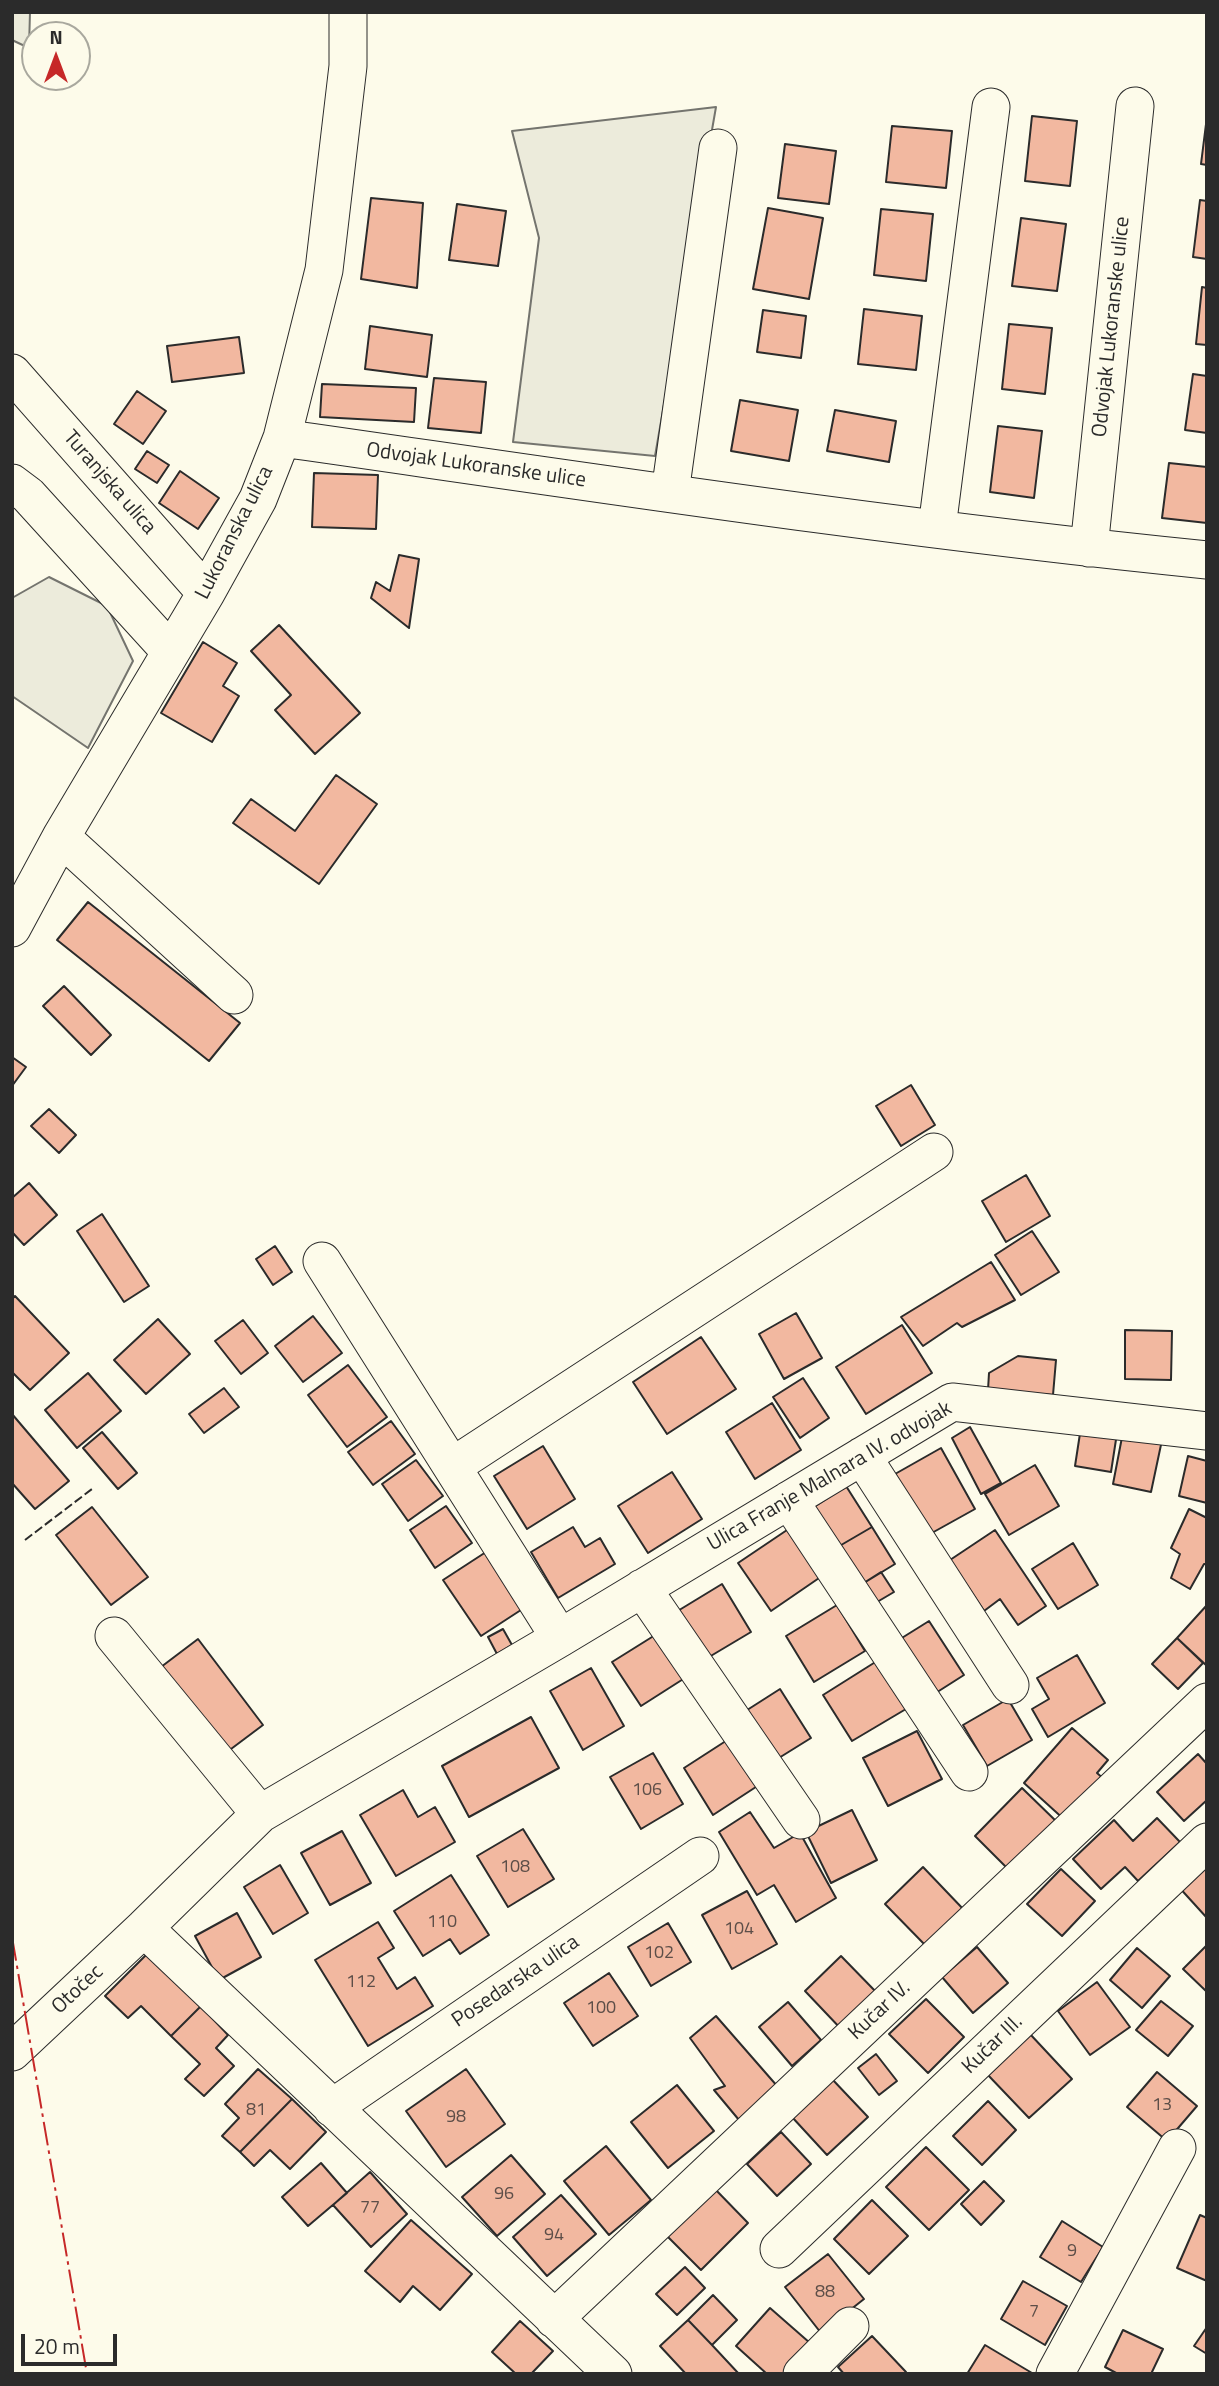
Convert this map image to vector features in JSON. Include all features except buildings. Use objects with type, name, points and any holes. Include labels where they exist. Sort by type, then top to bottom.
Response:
[{"type":"street","name":"Lukoranska ulica","points":[[12,928],[61,837],[206,593],[258,499],[282,438],[324,270],[348,66],[348,12]]},
{"type":"street","name":"Odvojak Lukoranske ulice","points":[[1089,548],[1135,106]]},
{"type":"street","points":[[937,528],[991,107]]},
{"type":"street","points":[[670,494],[718,148]]},
{"type":"street","name":"Turanjska ulica","points":[[12,373],[206,593]]},
{"type":"street","name":"Odvojak Lukoranske ulice","points":[[282,438],[670,494],[1089,548],[1207,560]]},
{"type":"street","points":[[12,483],[28,495],[170,651]]},
{"type":"street","points":[[61,837],[234,995]]},
{"type":"street","points":[[453,1466],[934,1152]]},
{"type":"street","points":[[322,1261],[559,1638]]},
{"type":"street","name":"Ulica Franje Malnara IV. odvojak","points":[[145,1928],[260,1814],[952,1402],[1207,1431]]},
{"type":"street","points":[[862,1456],[1010,1685]]},
{"type":"street","points":[[789,1500],[969,1772]]},
{"type":"street","points":[[642,1588],[801,1819]]},
{"type":"street","points":[[114,1636],[260,1814]]},
{"type":"street","name":"Kučar IV.","points":[[554,2319],[1207,1702]]},
{"type":"street","name":"Kučar III.","points":[[779,2249],[1207,1842]]},
{"type":"street","name":"Posedarska ulica","points":[[332,2108],[700,1856]]},
{"type":"street","points":[[145,1928],[613,2374]]},
{"type":"street","name":"Otočec","points":[[12,2052],[145,1928]]},
{"type":"street","points":[[1055,2374],[1177,2148]]},
{"type":"street","points":[[802,2374],[850,2326]]},
{"type":"shaded area","points":[[12,12],[30,12],[30,21],[21,21],[21,44],[12,40]]},
{"type":"shaded area","points":[[716,107],[655,456],[513,442],[539,238],[512,131]]},
{"type":"shaded area","points":[[49,577],[107,606],[133,661],[88,748],[12,696],[12,598]]},
{"type":"fence","points":[[25,1540],[92,1489]]},
{"type":"power","points":[[12,1937],[87,2374]]}]
